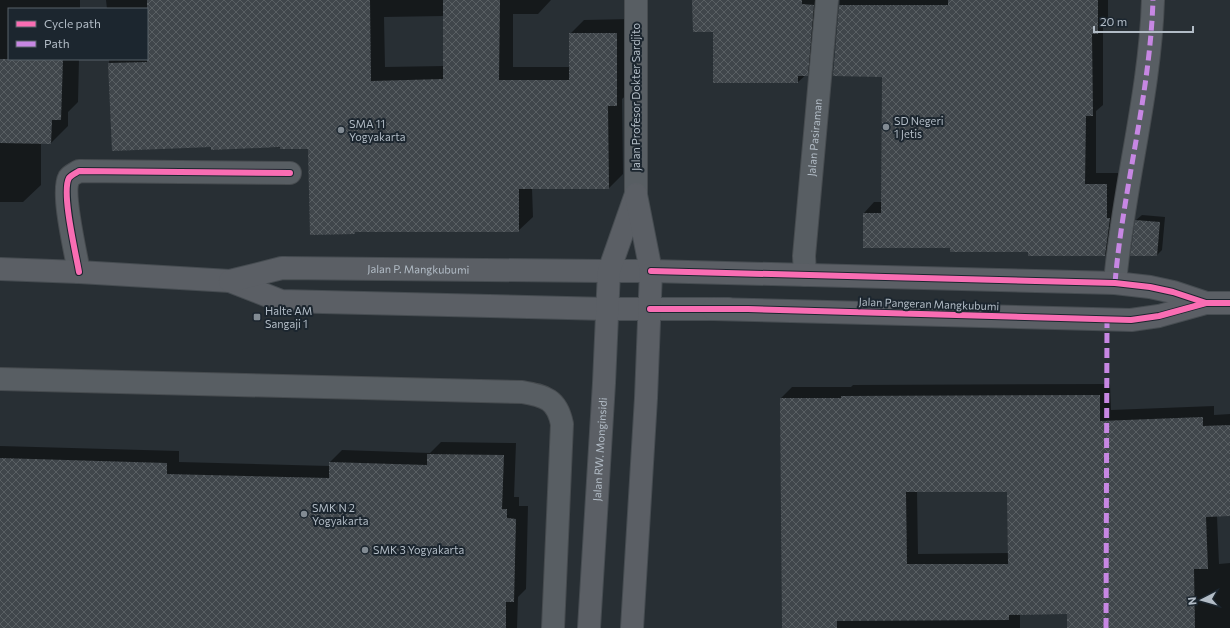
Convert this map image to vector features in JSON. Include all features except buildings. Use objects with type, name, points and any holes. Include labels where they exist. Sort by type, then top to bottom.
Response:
[{"type":"main road","name":"Jalan Profesor Dokter Sardjito","points":[[609,271],[636,194]]},
{"type":"main road","name":"Jalan Profesor Dokter Sardjito","points":[[636,194],[651,271]]},
{"type":"main road","name":"Jalan P. Mangkubumi","points":[[0,270],[79,272],[230,281],[282,268],[651,271]]},
{"type":"main road","name":"Jalan RW. Monginsidi","points":[[588,628],[604,383],[609,271]]},
{"type":"main road","name":"Jalan Pangeran Mangkubumi","points":[[651,271],[1115,283],[1150,287],[1173,292],[1206,303]]},
{"type":"main road","points":[[632,628],[646,391],[651,271]]},
{"type":"main road","name":"Jalan P. Mangkubumi","points":[[230,281],[281,301],[650,309]]},
{"type":"main road","name":"Jalan Pangeran Mangkubumi","points":[[650,309],[728,309],[1131,320],[1159,316],[1206,303],[1230,303]]},
{"type":"street","name":"Jalan Profesor Dokter Sardjito","points":[[636,0],[636,194]]},
{"type":"street","name":"Jalan Pasiraman","points":[[805,275],[804,256],[827,0]]},
{"type":"street","points":[[1115,283],[1130,169],[1138,137],[1152,34],[1153,0]]},
{"type":"street","points":[[79,272],[70,223],[66,186],[70,177],[79,171],[290,173]]},
{"type":"street","points":[[0,379],[522,392],[537,394],[548,399],[555,405],[560,414],[562,424],[553,628]]},
{"type":"marked path","points":[[1115,283],[1124,212],[1147,71],[1153,0]]},
{"type":"marked path","points":[[1106,628],[1107,319]]},
{"type":"cycle path","points":[[79,272],[70,224],[67,196],[67,185],[69,178],[79,171],[290,173]]},
{"type":"cycle path","points":[[651,271],[1115,283],[1150,287],[1173,292],[1206,303]]},
{"type":"cycle path","points":[[650,309],[748,309],[1131,320],[1159,316],[1206,303],[1230,303]]},
{"type":"place","name":"SD Negeri 1 Jetis","points":[[886,127]]},
{"type":"place","name":"SMA 11 Yogyakarta","points":[[341,130]]},
{"type":"place","name":"Halte AM Sangaji 1","points":[[257,317]]},
{"type":"place","name":"SMK N 2 Yogyakarta","points":[[304,514]]},
{"type":"place","name":"SMK 3 Yogyakarta","points":[[365,550]]}]
